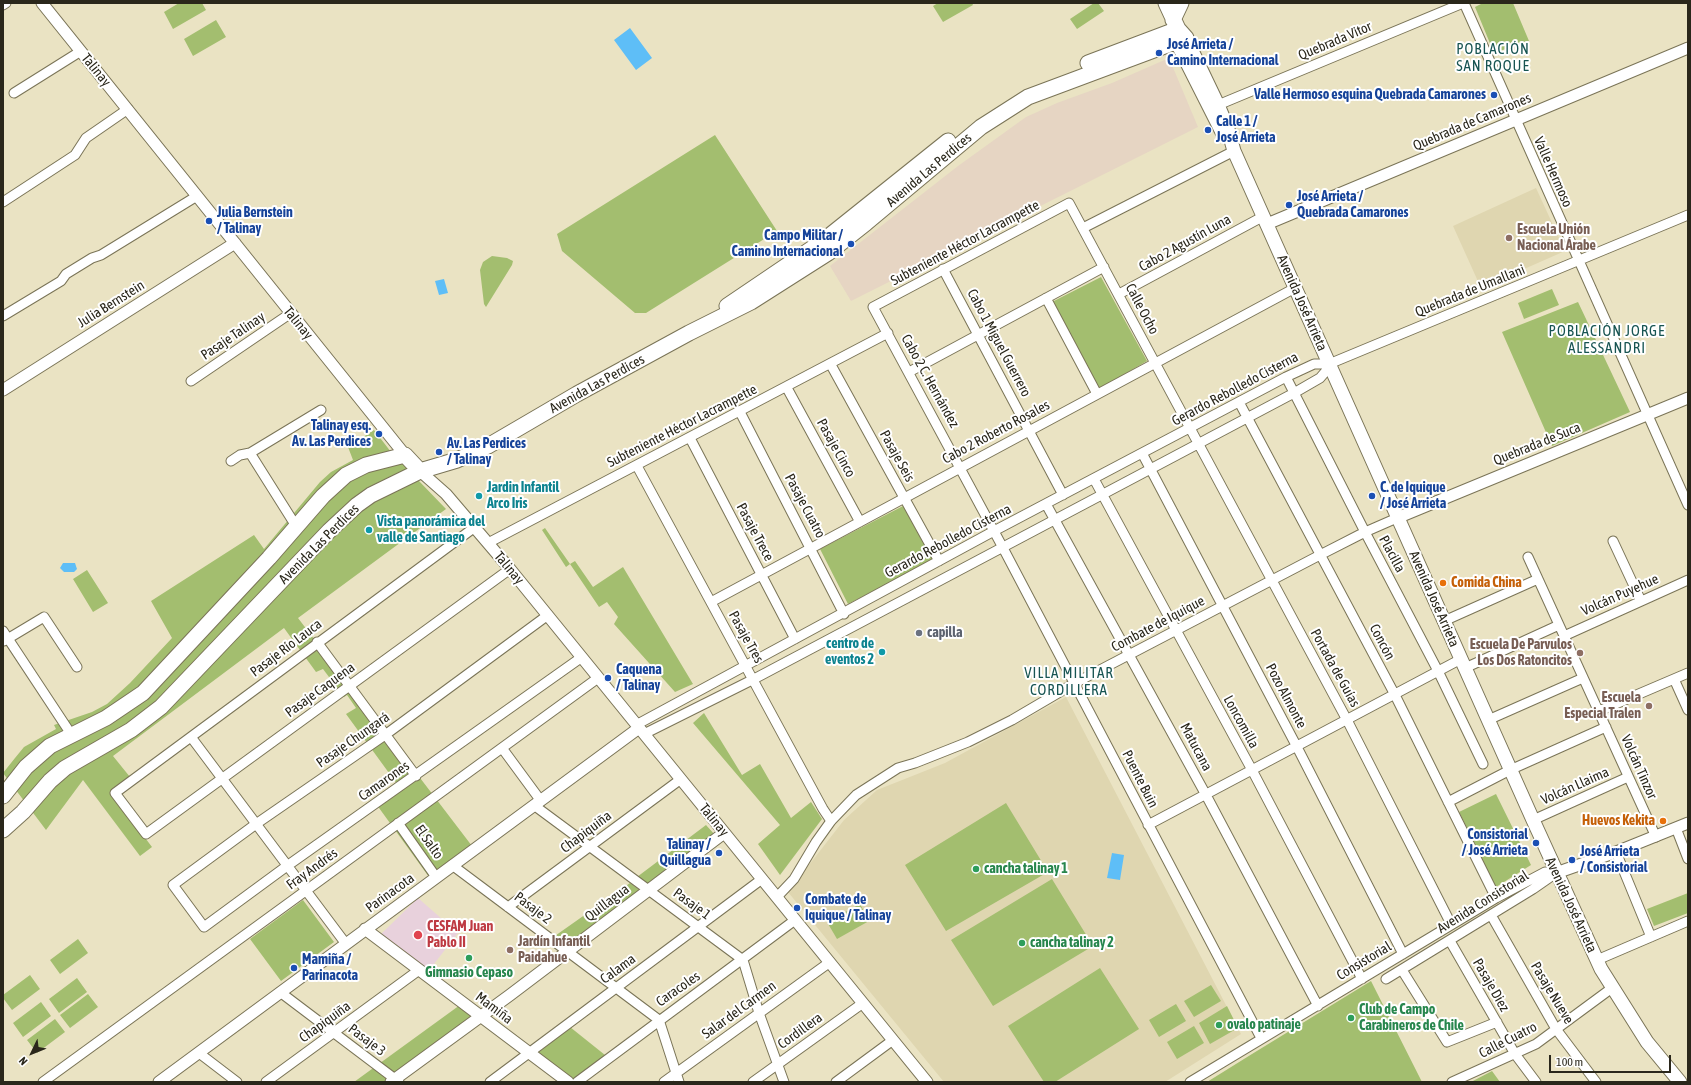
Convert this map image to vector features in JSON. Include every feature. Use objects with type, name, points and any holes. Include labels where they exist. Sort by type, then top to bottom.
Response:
[{"type":"main road","name":"Avenida José Arrieta","points":[[1166,3],[1217,124],[1233,148],[1266,220],[1532,820],[1597,960],[1612,988],[1647,1042],[1680,1082]]},
{"type":"main road","points":[[1179,32],[1181,3]]},
{"type":"main road","name":"Avenida José Arrieta","points":[[1179,32],[1218,105],[1228,129],[1233,148]]},
{"type":"main road","name":"Avenida Las Perdices","points":[[3,830],[23,812],[50,781],[82,758],[131,730],[161,707],[329,531],[356,505],[371,495],[420,471],[457,460],[488,446],[577,394],[689,333],[751,302],[821,258],[866,223],[981,127],[1005,110],[1028,97],[1179,32]]},
{"type":"main road","name":"Avenida Las Perdices","points":[[3,796],[26,767],[41,752],[71,734],[106,718],[142,693],[269,558],[323,496],[354,470],[366,465],[405,455]]},
{"type":"main road","name":"Talinay","points":[[405,455],[420,471]]},
{"type":"main road","points":[[71,734],[82,758]]},
{"type":"street","name":"Talinay","points":[[42,3],[405,455]]},
{"type":"street","name":"Quebrada Vitor","points":[[1218,105],[1464,3]]},
{"type":"street","name":"Valle Hermoso","points":[[1464,3],[1515,121],[1688,505]]},
{"type":"street","name":"Quebrada de Camarones","points":[[1266,220],[1515,121],[1688,48]]},
{"type":"street","points":[[14,93],[81,51]]},
{"type":"street","points":[[3,202],[75,155],[86,138],[128,109]]},
{"type":"street","points":[[1083,228],[1233,148]]},
{"type":"street","points":[[3,316],[61,281],[66,274],[92,258],[101,255],[197,196]]},
{"type":"street","name":"Calle Ocho","points":[[1069,203],[1191,428]]},
{"type":"street","name":"Subteniente Héctor Lacrampette","points":[[873,308],[943,269],[1069,203]]},
{"type":"street","name":"Quebrada de Umallani","points":[[1329,364],[1688,215]]},
{"type":"street","name":"Cabo 2 Agustín Luna","points":[[1119,294],[1266,220]]},
{"type":"street","name":"Julia Bernstein","points":[[3,390],[235,244]]},
{"type":"street","points":[[909,372],[1104,267]]},
{"type":"street","name":"Cabo 1 Miguel Guerrero","points":[[943,269],[1030,430],[1063,495]]},
{"type":"street","name":"Cabo 2 Roberto Rosales","points":[[711,602],[1295,288]]},
{"type":"street","points":[[1046,298],[1097,394]]},
{"type":"street","name":"Cabo 2 C. Hernández","points":[[873,308],[888,333],[994,531]]},
{"type":"street","name":"Pasaje Talinay","points":[[192,381],[291,313]]},
{"type":"street","name":"Subteniente Héctor Lacrampette","points":[[488,543],[787,388],[888,333]]},
{"type":"street","name":"Pasaje Seis","points":[[831,364],[939,561]]},
{"type":"street","name":"Gerardo Rebolledo Cisterna","points":[[640,729],[795,639],[844,614],[994,531],[1286,377],[1314,364],[1329,364]]},
{"type":"street","points":[[640,729],[754,679],[1002,546],[1294,393],[1320,378],[1326,371],[1329,364]]},
{"type":"street","name":"Placilla","points":[[1286,377],[1364,532],[1438,671],[1483,764]]},
{"type":"street","name":"Pasaje Cinco","points":[[787,388],[860,522]]},
{"type":"street","name":"Quebrada de Suca","points":[[1397,518],[1688,398]]},
{"type":"street","name":"Concón","points":[[1239,402],[1246,418],[1395,695],[1496,898]]},
{"type":"street","points":[[231,461],[240,455],[250,453],[320,410]]},
{"type":"street","name":"Pasaje Cuatro","points":[[740,412],[844,614]]},
{"type":"street","name":"Portada de Guías","points":[[1191,428],[1271,581],[1347,720],[1451,924]]},
{"type":"street","name":"Pasaje Trece","points":[[690,438],[795,639]]},
{"type":"street","points":[[250,453],[296,526]]},
{"type":"street","name":"Pozo Almonte","points":[[1142,453],[1221,607],[1297,747],[1403,954]]},
{"type":"street","name":"Pasaje Tres","points":[[637,466],[747,666],[823,810],[831,821]]},
{"type":"street","name":"Talinay","points":[[420,471],[446,494],[510,569],[927,1082]]},
{"type":"street","name":"Loncomilla","points":[[1094,479],[1103,493],[1176,632],[1252,770],[1362,979]]},
{"type":"street","name":"Matucana","points":[[1046,504],[1206,795],[1318,1006]]},
{"type":"street","name":"Combate de Iquique","points":[[777,898],[794,879],[816,842],[831,821],[856,796],[898,768],[915,763],[968,742],[1012,720],[1075,683],[1176,632],[1364,532],[1397,518]]},
{"type":"street","name":"Pasaje Río Lauca","points":[[146,834],[115,793],[317,642],[475,527]]},
{"type":"street","name":"Puente Buin","points":[[994,531],[1075,683],[1148,825],[1262,1038]]},
{"type":"street","points":[[1613,541],[1640,601]]},
{"type":"street","name":"Volcán Tinzor","points":[[1528,557],[1656,837]]},
{"type":"street","name":"Pasaje Caquena","points":[[146,834],[510,569]]},
{"type":"street","points":[[1444,621],[1538,579]]},
{"type":"street","name":"Volcán Puyehue","points":[[1564,636],[1688,580]]},
{"type":"street","name":"Pasaje Chungará","points":[[204,927],[173,885],[256,824],[385,735],[548,615]]},
{"type":"street","points":[[71,734],[5,637],[44,617],[77,667]]},
{"type":"street","points":[[1148,825],[1438,671],[1463,664],[1559,625]]},
{"type":"street","points":[[317,642],[416,776]]},
{"type":"street","name":"Camarones","points":[[204,927],[287,866],[582,658]]},
{"type":"street","points":[[1599,711],[1688,673]]},
{"type":"street","name":"Fray Andrés","points":[[43,1082],[598,678]]},
{"type":"street","points":[[1488,720],[1583,678]]},
{"type":"street","points":[[1674,679],[1688,710]]},
{"type":"street","points":[[1448,802],[1510,770],[1606,727]]},
{"type":"street","name":"Parinacota","points":[[159,1082],[365,929],[640,729]]},
{"type":"street","points":[[191,737],[346,944]]},
{"type":"street","name":"Pasaje 1","points":[[502,748],[538,804],[590,847],[743,960]]},
{"type":"street","name":"Volcán Llaima","points":[[1532,820],[1628,777]]},
{"type":"street","name":"Chapiquiña","points":[[508,907],[681,779]]},
{"type":"street","name":"Avenida Consistorial","points":[[1386,979],[1548,880],[1556,873],[1656,837],[1688,823]]},
{"type":"street","name":"El Salto","points":[[398,824],[436,877]]},
{"type":"street","points":[[1676,828],[1688,859]]},
{"type":"street","name":"Quillagua","points":[[395,1081],[724,833]]},
{"type":"street","points":[[1616,852],[1651,937]]},
{"type":"street","name":"Pasaje 2","points":[[452,866],[659,1020]]},
{"type":"street","name":"Consistorial","points":[[1190,1082],[1496,898],[1545,872],[1556,873]]},
{"type":"street","name":"Calama","points":[[490,1082],[762,880]]},
{"type":"street","name":"Pasaje Nueve","points":[[1491,915],[1556,1029],[1596,1082]]},
{"type":"street","name":"Caracoles","points":[[577,1082],[796,920]]},
{"type":"street","points":[[1597,960],[1688,921]]},
{"type":"street","name":"Mamiña","points":[[365,929],[568,1082]]},
{"type":"street","name":"Pasaje Diez","points":[[1450,941],[1515,1054],[1536,1082]]},
{"type":"street","points":[[743,960],[759,1013],[784,1082]]},
{"type":"street","name":"Salar del Carmen","points":[[664,1082],[678,1078],[759,1013],[830,962]]},
{"type":"street","name":"Chapiquiña","points":[[266,1082],[419,970]]},
{"type":"street","points":[[1402,970],[1447,1042],[1497,1022]]},
{"type":"street","name":"Calle Cuatro","points":[[1452,1082],[1536,1044],[1612,988]]},
{"type":"street","name":"Pasaje 3","points":[[280,992],[395,1081]]},
{"type":"street","name":"Cordillera","points":[[753,1082],[863,1003]]},
{"type":"street","points":[[659,1020],[678,1078]]},
{"type":"street","points":[[836,1082],[893,1040]]},
{"type":"street","points":[[199,1053],[237,1082]]},
{"type":"shaded area","points":[[1169,58],[1198,127],[851,301],[830,266],[958,166],[1026,117],[1057,103],[1112,83]]},
{"type":"shaded area","name":"Escuela Unión Nacional Árabe","points":[[1536,188],[1565,251],[1481,288],[1453,226]]},
{"type":"shaded area","points":[[1066,697],[1241,1034],[1165,1082],[944,1082],[788,892],[844,820],[877,790],[945,763]]},
{"type":"shaded area","name":"CESFAM Juan Pablo II","points":[[418,898],[458,933],[427,973],[379,936]]},
{"type":"green space","points":[[179,3],[202,3],[206,10],[173,29],[164,12]]},
{"type":"green space","points":[[938,3],[972,3],[973,5],[943,22],[933,6]]},
{"type":"green space","points":[[1094,3],[1098,3],[1104,11],[1077,29],[1070,19]]},
{"type":"green space","points":[[1483,3],[1513,3],[1529,41],[1494,53],[1475,7]]},
{"type":"green space","points":[[216,20],[226,37],[193,56],[184,39]]},
{"type":"green space","points":[[715,135],[777,231],[646,313],[635,313],[562,251],[557,234]]},
{"type":"green space","points":[[492,256],[507,258],[513,261],[486,307],[484,304],[480,270],[483,262]]},
{"type":"green space","points":[[1101,277],[1147,361],[1099,389],[1052,302]]},
{"type":"green space","points":[[1552,289],[1559,305],[1524,319],[1518,303]]},
{"type":"green space","points":[[1578,302],[1630,412],[1552,446],[1502,332]]},
{"type":"green space","points":[[374,430],[391,452],[446,509],[298,618],[472,846],[429,877],[374,801],[397,784],[346,714],[356,708],[347,695],[344,697],[323,669],[316,672],[284,628],[113,756],[130,777],[111,793],[152,847],[140,856],[83,780],[46,830],[3,773],[24,747],[56,729],[54,725],[92,712],[107,704],[130,683],[172,638],[151,601],[254,535],[264,549],[320,482],[331,472],[353,460],[348,447]]},
{"type":"green space","points":[[905,505],[933,560],[848,604],[820,549]]},
{"type":"green space","points":[[545,528],[570,564],[566,567],[542,530]]},
{"type":"green space","points":[[575,561],[593,587],[623,567],[693,684],[675,692],[614,624],[618,617],[607,602],[599,607],[570,564]]},
{"type":"green space","points":[[87,570],[108,603],[93,612],[73,579]]},
{"type":"green space","points":[[704,713],[742,775],[760,764],[791,818],[811,802],[822,819],[780,875],[758,844],[780,825],[693,723]]},
{"type":"green space","points":[[1496,794],[1531,865],[1496,887],[1459,812]]},
{"type":"green space","name":"cancha talinay 1","points":[[1006,803],[1048,872],[946,931],[905,865]]},
{"type":"green space","points":[[706,825],[715,835],[648,886],[637,877]]},
{"type":"green space","name":"cancha talinay 2","points":[[1052,879],[1093,946],[993,1006],[951,940]]},
{"type":"green space","points":[[630,883],[642,892],[565,947],[552,938]]},
{"type":"green space","points":[[1688,893],[1688,913],[1654,926],[1647,909]]},
{"type":"green space","points":[[303,900],[334,942],[281,981],[250,939]]},
{"type":"green space","points":[[860,904],[869,921],[837,939],[827,922]]},
{"type":"green space","points":[[78,939],[88,953],[60,974],[50,960]]},
{"type":"green space","points":[[1100,968],[1139,1029],[1055,1082],[1044,1082],[1008,1026]]},
{"type":"green space","points":[[30,975],[40,989],[12,1010],[3,998],[3,995]]},
{"type":"green space","points":[[77,978],[87,992],[59,1013],[49,999]]},
{"type":"green space","name":"Club de Campo Carabineros de Chile","points":[[1371,981],[1422,1082],[1207,1082],[1252,1054]]},
{"type":"green space","points":[[1211,985],[1221,1001],[1194,1017],[1184,1001]]},
{"type":"green space","points":[[88,994],[98,1007],[70,1028],[60,1015]]},
{"type":"green space","points":[[41,1002],[51,1016],[23,1037],[13,1023]]},
{"type":"green space","points":[[1176,1004],[1186,1021],[1159,1037],[1149,1020]]},
{"type":"green space","points":[[460,1005],[476,1017],[387,1082],[354,1082]]},
{"type":"green space","name":"ovalo patinaje","points":[[1227,1006],[1238,1028],[1210,1044],[1199,1023]]},
{"type":"green space","points":[[55,1019],[65,1032],[37,1053],[27,1040]]},
{"type":"green space","points":[[1194,1026],[1204,1043],[1177,1059],[1167,1042]]},
{"type":"green space","points":[[570,1027],[605,1055],[573,1080],[538,1052]]},
{"type":"green space","points":[[1492,1071],[1500,1082],[1471,1082]]},
{"type":"water","points":[[630,28],[652,58],[636,70],[614,40]]},
{"type":"water","points":[[444,279],[448,293],[439,295],[435,281]]},
{"type":"water","points":[[63,563],[75,563],[77,569],[74,572],[64,572],[60,568]]},
{"type":"water","points":[[1112,853],[1124,855],[1120,880],[1107,878]]},
{"type":"place","name":"José Arrieta / Camino Internacional","points":[[1159,53]]},
{"type":"place","name":"Valle Hermoso esquina Quebrada Camarones","points":[[1494,95]]},
{"type":"place","name":"Calle 1 / José Arrieta","points":[[1208,130]]},
{"type":"place","name":"José Arrieta / Quebrada Camarones","points":[[1289,205]]},
{"type":"place","name":"Julia Bernstein / Talinay","points":[[209,221]]},
{"type":"place","name":"Escuela Unión Nacional Árabe","points":[[1509,238]]},
{"type":"place","name":"Campo Militar / Camino Internacional","points":[[851,244]]},
{"type":"place","name":"Talinay esq. Av. Las Perdices","points":[[379,434]]},
{"type":"place","name":"Av. Las Perdices / Talinay","points":[[439,452]]},
{"type":"place","name":"Jardin Infantil Arco Iris","points":[[479,496]]},
{"type":"place","name":"C. de Iquique / José Arrieta","points":[[1372,496]]},
{"type":"place","name":"Vista panorámica del valle de Santiago","points":[[369,530]]},
{"type":"place","name":"Comida China","points":[[1443,583]]},
{"type":"place","name":"capilla","points":[[919,633]]},
{"type":"place","name":"centro de eventos 2","points":[[882,652]]},
{"type":"place","name":"Escuela De Parvulos Los Dos Ratoncitos","points":[[1580,653]]},
{"type":"place","name":"Caquena / Talinay","points":[[608,678]]},
{"type":"place","name":"Escuela Especial Tralen","points":[[1649,706]]},
{"type":"place","name":"Huevos Kekita","points":[[1663,821]]},
{"type":"place","name":"Consistorial / José Arrieta","points":[[1536,843]]},
{"type":"place","name":"Talinay / Quillagua","points":[[719,853]]},
{"type":"place","name":"José Arrieta / Consistorial","points":[[1572,860]]},
{"type":"place","name":"cancha talinay 1","points":[[976,869]]},
{"type":"place","name":"Combate de Iquique / Talinay","points":[[797,908]]},
{"type":"place","name":"CESFAM Juan Pablo II","points":[[418,935]]},
{"type":"place","name":"cancha talinay 2","points":[[1022,943]]},
{"type":"place","name":"Jardín Infantil Paidahue","points":[[510,950]]},
{"type":"place","name":"Gimnasio Cepaso","points":[[469,958]]},
{"type":"place","name":"Mamiña / Parinacota","points":[[294,968]]},
{"type":"place","name":"Club de Campo Carabineros de Chile","points":[[1351,1018]]},
{"type":"place","name":"ovalo patinaje","points":[[1219,1025]]},
{"type":"district","name":"POBLACIÓN SAN ROQUE","points":[[1493,58]]},
{"type":"district","name":"POBLACIÓN JORGE ALESSANDRI","points":[[1607,340]]},
{"type":"district","name":"VILLA MILITAR CORDILLERA","points":[[1069,682]]}]
